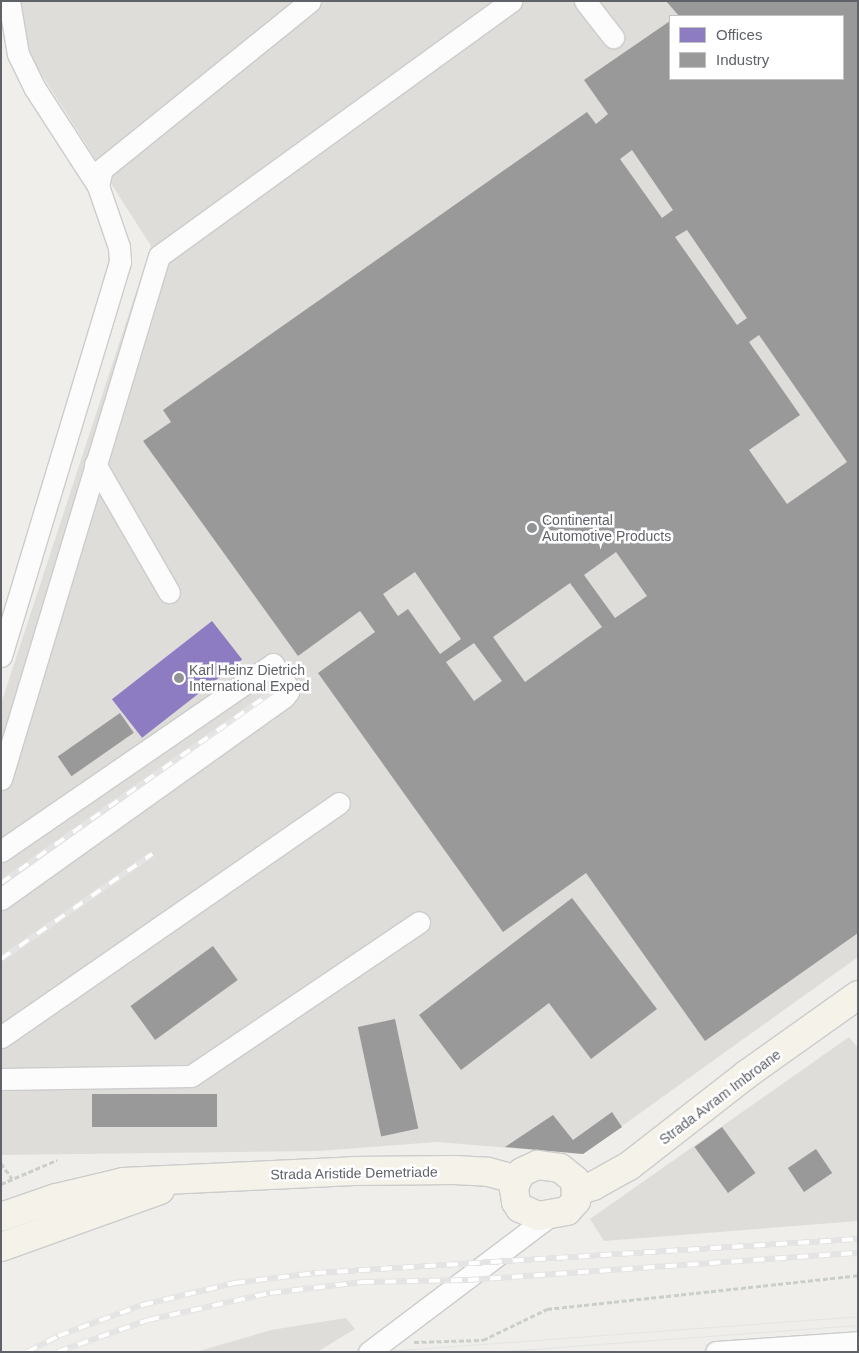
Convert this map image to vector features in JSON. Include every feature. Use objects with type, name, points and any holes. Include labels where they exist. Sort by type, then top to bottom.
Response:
[{"type":"main road","name":"Strada Avram Imbroane","points":[[578,1191],[593,1186],[629,1166],[747,1074],[858,995]]},
{"type":"main road","points":[[548,1165],[570,1173],[578,1191],[572,1208],[548,1217],[538,1216],[520,1208],[514,1195],[517,1180],[530,1168],[548,1165]]},
{"type":"main road","name":"Strada Aristide Demetriade","points":[[1,1217],[56,1198],[123,1182],[354,1171],[454,1170],[488,1172],[517,1180]]},
{"type":"main road","name":"Strada Aristide Demetriade","points":[[1,1246],[190,1180]]},
{"type":"street","points":[[1,656],[120,262],[119,247],[98,186],[34,87],[18,54],[9,1]]},
{"type":"street","points":[[98,186],[102,169],[310,1]]},
{"type":"street","points":[[1,779],[159,256],[511,1]]},
{"type":"street","points":[[585,1],[612,37]]},
{"type":"street","points":[[95,464],[169,592]]},
{"type":"street","points":[[1,851],[273,664],[287,686],[288,692],[284,697],[1,899]]},
{"type":"street","points":[[1,1037],[339,803]]},
{"type":"street","points":[[1,1079],[192,1076],[419,922]]},
{"type":"street","points":[[509,1246],[520,1208]]},
{"type":"street","points":[[369,1352],[548,1217]]},
{"type":"street","points":[[716,1352],[858,1342]]},
{"type":"path","points":[[1,1184],[56,1160]]},
{"type":"path","points":[[1,1163],[12,1178]]},
{"type":"path","points":[[417,1342],[483,1340],[547,1310],[858,1275]]},
{"type":"shaded area","points":[[1,1],[858,1],[858,957],[583,1154],[437,1142],[318,1151],[1,1155],[1,704],[151,246],[1,11]]},
{"type":"shaded area","points":[[849,1037],[858,1048],[858,1221],[604,1241],[590,1219]]},
{"type":"shaded area","points":[[346,1318],[355,1329],[317,1352],[196,1352],[271,1330]]},
{"type":"building: Offices","points":[[212,621],[242,660],[142,738],[112,699]]},
{"type":"building: Industry","name":"Continental Automotive Products","points":[[666,1],[858,1],[858,933],[705,1041],[586,873],[503,932],[318,673],[375,632],[360,611],[298,656],[143,441],[171,422],[163,410],[587,112],[596,124],[608,114],[584,80],[669,22],[669,80],[844,80],[844,15],[678,15]],"holes":[[[632,150],[673,210],[662,218],[620,159]],[[687,230],[747,318],[737,325],[675,237]],[[759,335],[847,462],[787,504],[749,450],[800,415],[749,342]],[[616,552],[647,596],[615,618],[584,575]],[[415,572],[461,639],[440,654],[408,609],[398,616],[383,594]],[[570,583],[602,627],[525,682],[493,637]],[[474,643],[502,681],[474,701],[446,662]]]},
{"type":"building: Industry","points":[[120,713],[134,733],[72,776],[58,757]]},
{"type":"building: Industry","points":[[572,898],[657,1009],[591,1059],[549,1003],[461,1070],[419,1015]]},
{"type":"building: Industry","points":[[213,946],[238,980],[155,1040],[130,1006]]},
{"type":"building: Industry","points":[[395,1019],[418,1129],[381,1136],[358,1027]]},
{"type":"building: Industry","points":[[92,1094],[217,1094],[217,1127],[92,1127]]},
{"type":"building: Industry","points":[[612,1112],[622,1127],[583,1154],[505,1147],[553,1115],[573,1140]]},
{"type":"building: Industry","points":[[722,1127],[756,1173],[728,1193],[694,1147]]},
{"type":"building: Industry","points":[[816,1149],[832,1173],[804,1192],[788,1168]]},
{"type":"tram line","points":[[372,1352],[858,1316]]},
{"type":"tram line","points":[[492,1352],[858,1325]]},
{"type":"railway","points":[[1,883],[277,688]]},
{"type":"railway","points":[[1,959],[152,854]]},
{"type":"railway","points":[[27,1352],[58,1336],[142,1305],[234,1283],[315,1273],[858,1239]]},
{"type":"railway","points":[[57,1352],[148,1320],[270,1293],[363,1282],[468,1280],[858,1253]]},
{"type":"place","name":"Continental Automotive Products","points":[[532,528]]},
{"type":"place","name":"Karl Heinz Dietrich International Exped","points":[[179,678]]}]
